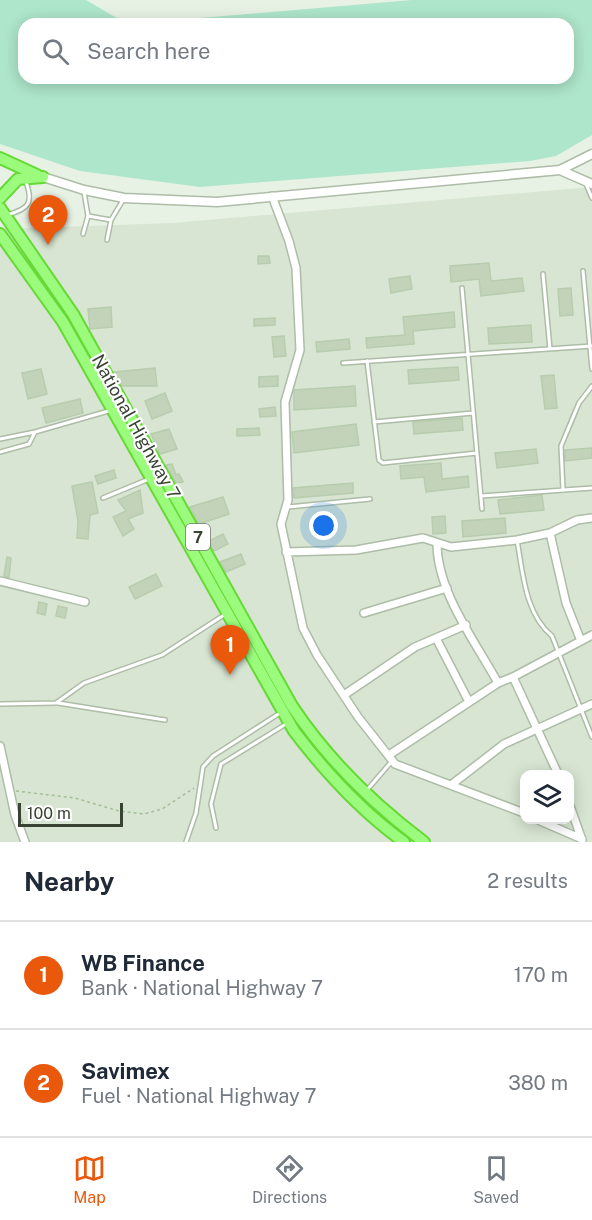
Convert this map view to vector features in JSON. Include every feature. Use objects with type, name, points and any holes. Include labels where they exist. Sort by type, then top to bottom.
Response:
[{"type":"highway","points":[[0,158],[43,177]]},
{"type":"highway","points":[[0,198],[18,179],[43,177]]},
{"type":"highway","name":"National Highway 7","points":[[3,212],[73,314],[292,706],[332,759],[364,793],[424,842]]},
{"type":"highway","name":"National Highway 7","points":[[0,234],[63,321],[288,722],[323,768],[371,816],[404,842]]},
{"type":"highway","points":[[63,321],[73,314]]},
{"type":"highway","points":[[123,429],[133,423]]},
{"type":"highway","points":[[204,570],[213,563]]},
{"type":"highway","points":[[371,816],[379,807]]},
{"type":"street","points":[[43,177],[84,190],[124,198],[217,202],[560,170],[592,154]]},
{"type":"street","points":[[560,170],[589,183]]},
{"type":"street","points":[[272,196],[289,241],[296,268],[300,350],[285,402],[288,455],[286,507],[281,525],[303,628],[344,695],[390,758],[406,770],[520,811]]},
{"type":"street","points":[[286,552],[356,550],[423,538],[451,547],[517,540],[550,533],[577,520],[592,519]]},
{"type":"street","points":[[550,533],[566,603],[581,641]]},
{"type":"street","points":[[437,543],[437,556],[447,588],[498,683]]},
{"type":"street","points":[[0,581],[85,602]]},
{"type":"street","points":[[364,613],[447,588]]},
{"type":"street","points":[[344,695],[415,647],[466,625]]},
{"type":"street","points":[[390,758],[468,700],[592,635]]},
{"type":"street","points":[[436,638],[468,700]]},
{"type":"street","points":[[513,677],[556,770]]},
{"type":"street","points":[[451,785],[492,752],[592,704]]},
{"type":"street","points":[[0,746],[9,791],[25,842]]},
{"type":"street","points":[[574,816],[583,840]]},
{"type":"street","points":[[549,824],[583,840]]},
{"type":"lane","points":[[3,212],[23,211],[28,203],[31,196],[24,177]]},
{"type":"lane","points":[[589,183],[592,198]]},
{"type":"lane","points":[[83,234],[88,216],[84,190]]},
{"type":"lane","points":[[107,240],[111,220],[124,198]]},
{"type":"lane","points":[[88,216],[111,220]]},
{"type":"lane","points":[[583,271],[592,369]]},
{"type":"lane","points":[[543,274],[550,349]]},
{"type":"lane","points":[[462,288],[482,508]]},
{"type":"lane","points":[[343,363],[591,346]]},
{"type":"lane","points":[[367,361],[377,455],[383,463],[477,453]]},
{"type":"lane","points":[[563,490],[561,446],[579,403],[592,386]]},
{"type":"lane","points":[[0,439],[112,410]]},
{"type":"lane","points":[[374,422],[473,413]]},
{"type":"lane","points":[[0,452],[29,444],[34,432]]},
{"type":"lane","points":[[103,498],[151,478]]},
{"type":"lane","points":[[480,496],[592,488]]},
{"type":"lane","points":[[286,507],[370,499]]},
{"type":"lane","points":[[517,540],[525,590],[540,627],[552,636],[592,737]]},
{"type":"lane","points":[[56,703],[84,683],[162,655],[228,612]]},
{"type":"lane","points":[[0,704],[56,703],[165,720]]},
{"type":"lane","points":[[186,842],[196,813],[203,767],[213,756],[282,712]]},
{"type":"lane","points":[[216,828],[211,804],[221,764],[288,722]]},
{"type":"lane","points":[[364,793],[390,758]]},
{"type":"path","points":[[9,791],[75,798],[119,811],[144,814],[162,808],[201,783]]},
{"type":"shaded area","points":[[592,187],[592,842],[0,842],[0,229],[173,223]]},
{"type":"green space","points":[[0,0],[86,0],[119,18],[18,18],[18,84],[574,84],[574,18],[201,18],[412,0],[592,0],[592,135],[556,156],[530,161],[200,187],[80,171],[0,144]]},
{"type":"building","points":[[258,256],[269,256],[270,263],[258,264]]},
{"type":"building","points":[[489,263],[491,281],[522,278],[524,291],[481,296],[479,279],[451,282],[450,266]]},
{"type":"building","points":[[410,276],[412,289],[391,293],[389,279]]},
{"type":"building","points":[[571,288],[573,315],[560,316],[558,289]]},
{"type":"building","points":[[111,307],[112,327],[90,329],[88,309]]},
{"type":"building","points":[[454,312],[455,327],[413,331],[414,344],[367,348],[366,338],[405,335],[403,317]]},
{"type":"building","points":[[275,318],[275,325],[254,326],[254,319]]},
{"type":"building","points":[[531,325],[532,342],[489,344],[488,328]]},
{"type":"building","points":[[284,336],[286,356],[274,357],[272,337]]},
{"type":"building","points":[[349,339],[350,349],[317,352],[316,342]]},
{"type":"building","points":[[458,367],[459,380],[409,384],[408,370]]},
{"type":"building","points":[[155,368],[157,386],[122,386],[114,372]]},
{"type":"building","points":[[41,369],[47,394],[28,399],[22,373]]},
{"type":"building","points":[[554,375],[557,408],[545,409],[541,376]]},
{"type":"building","points":[[278,376],[278,386],[259,387],[259,377]]},
{"type":"building","points":[[355,386],[356,406],[294,410],[294,390]]},
{"type":"building","points":[[165,393],[172,411],[152,419],[145,401]]},
{"type":"building","points":[[80,399],[83,413],[46,423],[42,408]]},
{"type":"building","points":[[275,407],[276,416],[260,417],[259,409]]},
{"type":"building","points":[[462,418],[463,430],[414,434],[413,422]]},
{"type":"building","points":[[356,424],[359,445],[294,453],[292,432]]},
{"type":"building","points":[[259,428],[260,435],[237,436],[237,429]]},
{"type":"building","points":[[169,429],[177,449],[160,454],[151,434]]},
{"type":"building","points":[[592,448],[592,458],[565,461],[565,450]]},
{"type":"building","points":[[536,449],[538,463],[497,468],[495,453]]},
{"type":"building","points":[[441,463],[442,479],[468,476],[469,487],[426,492],[424,477],[401,479],[400,466]]},
{"type":"building","points":[[172,464],[176,475],[179,474],[183,482],[176,483],[166,465]]},
{"type":"building","points":[[114,470],[116,478],[98,484],[95,476]]},
{"type":"building","points":[[92,482],[98,513],[90,515],[88,539],[77,538],[78,521],[72,486]]},
{"type":"building","points":[[353,483],[353,493],[294,498],[293,488]]},
{"type":"building","points":[[140,490],[143,513],[128,519],[134,529],[123,536],[113,517],[126,511],[118,500]]},
{"type":"building","points":[[542,495],[544,510],[500,514],[498,500]]},
{"type":"building","points":[[223,497],[229,514],[199,524],[190,507]]},
{"type":"building","points":[[445,516],[446,533],[433,534],[432,517]]},
{"type":"building","points":[[505,518],[506,533],[463,537],[462,521]]},
{"type":"building","points":[[223,534],[228,544],[214,551],[209,541]]},
{"type":"building","points":[[241,554],[245,564],[226,572],[220,562]]},
{"type":"building","points":[[7,557],[11,558],[9,578],[4,576]]},
{"type":"building","points":[[156,574],[162,586],[135,599],[129,587]]},
{"type":"building","points":[[39,602],[47,604],[45,615],[37,613]]},
{"type":"building","points":[[58,606],[67,608],[65,618],[56,616]]},
{"type":"place","name":"Savimex","points":[[48,245]]},
{"type":"place","name":"WB Finance","points":[[230,675]]}]
